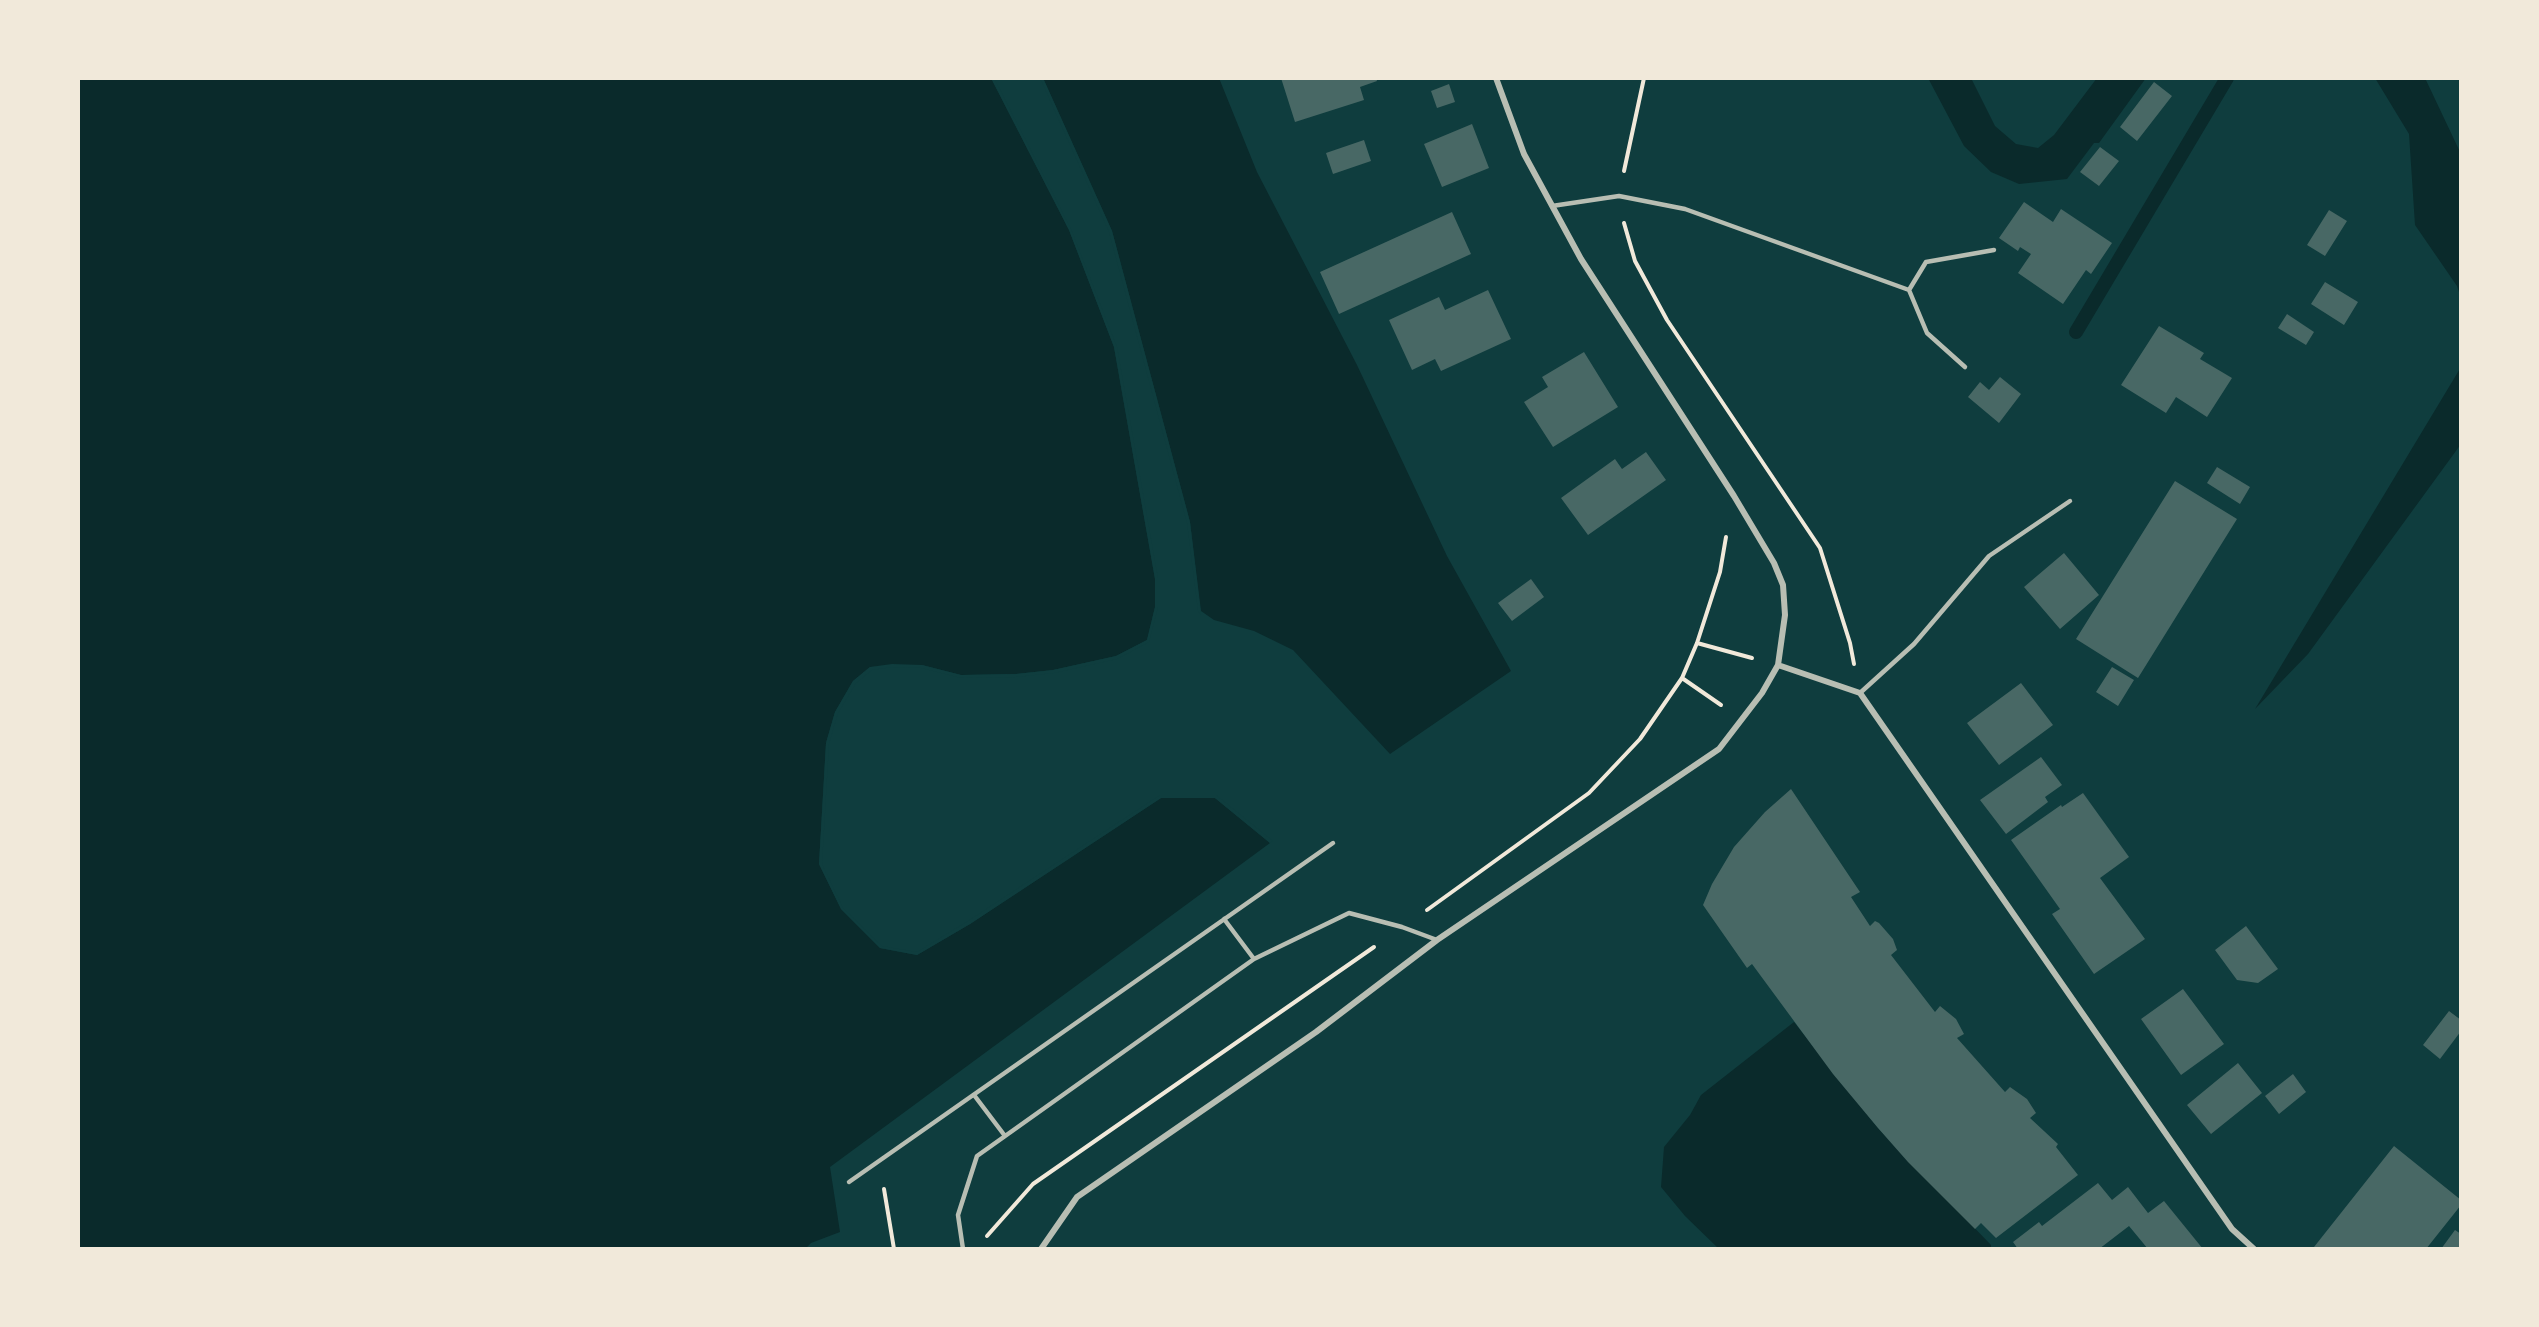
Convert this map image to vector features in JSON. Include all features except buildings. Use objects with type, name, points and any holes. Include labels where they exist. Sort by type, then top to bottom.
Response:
[{"type":"street","points":[[1041,1249],[1077,1197],[1316,1032],[1437,940],[1719,749],[1743,720],[1778,665],[1785,615],[1783,585],[1774,563],[1734,496],[1581,260],[1524,154],[1496,78]]},
{"type":"street","points":[[1778,665],[1860,693],[2232,1229],[2254,1249]]},
{"type":"lane","points":[[1551,206],[1619,196],[1685,209],[1909,290],[1927,333],[1965,367]]},
{"type":"lane","points":[[1909,290],[1926,262],[1994,250]]},
{"type":"lane","points":[[1860,693],[1914,644],[1989,556],[2070,501]]},
{"type":"lane","points":[[849,1182],[1333,843]]},
{"type":"lane","points":[[963,1249],[958,1215],[977,1156],[1254,959],[1349,913],[1402,927],[1437,940]]},
{"type":"lane","points":[[1224,919],[1254,959]]},
{"type":"lane","points":[[974,1095],[1005,1136]]},
{"type":"path","points":[[1644,78],[1619,196],[1635,261],[1667,320],[1820,548],[1850,643],[1860,693]]},
{"type":"path","points":[[984,1241],[1033,1184],[1402,927],[1589,793],[1640,739],[1682,678],[1697,643],[1720,572],[1734,496]]},
{"type":"path","points":[[1697,643],[1778,665]]},
{"type":"path","points":[[1682,678],[1743,720]]},
{"type":"path","points":[[885,1198],[894,1249]]},
{"type":"water","points":[[78,78],[991,78],[1069,230],[1114,347],[1155,579],[1155,607],[1147,640],[1116,656],[1053,670],[1016,674],[961,675],[922,665],[870,667],[853,681],[835,712],[826,743],[819,864],[841,909],[880,948],[917,955],[970,924],[1161,798],[1215,798],[1270,843],[830,1167],[840,1232],[811,1243],[805,1249],[78,1249]]},
{"type":"water","points":[[1043,78],[1219,78],[1257,172],[1357,365],[1447,556],[1511,671],[1390,754],[1293,650],[1254,631],[1214,620],[1201,611],[1190,522],[1112,231]]},
{"type":"water","points":[[1928,78],[1971,78],[1995,126],[2016,144],[2038,148],[2054,135],[2097,78],[2146,78],[2099,143],[2094,143],[2067,179],[2019,184],[1991,172],[1964,146]]},
{"type":"water","points":[[2375,78],[2425,78],[2461,154],[2461,298],[2457,286],[2415,225],[2409,134]]},
{"type":"water","points":[[2461,367],[2461,444],[2308,654],[2255,709]]},
{"type":"water","points":[[1794,1022],[1878,1128],[1991,1245],[1991,1249],[1719,1249],[1685,1216],[1661,1187],[1664,1147],[1690,1115],[1701,1095]]},
{"type":"pier","points":[[991,78],[994,78],[1071,229],[1117,347],[1158,578],[1158,607],[1149,642],[1117,659],[1054,673],[1016,677],[961,678],[921,668],[892,667],[872,670],[856,683],[838,713],[829,744],[822,864],[843,908],[882,946],[917,952],[1160,795],[1216,795],[1273,841],[1270,843],[1215,798],[1161,798],[970,924],[917,955],[880,948],[841,909],[819,864],[826,743],[835,712],[853,681],[870,667],[892,664],[922,665],[961,675],[1016,674],[1053,670],[1116,656],[1147,640],[1155,607],[1155,579],[1114,347],[1069,230]]},
{"type":"pier","points":[[1040,78],[1043,78],[1112,231],[1190,522],[1201,615],[1198,611],[1187,523],[1109,232]]},
{"type":"waterway","points":[[2076,332],[2227,78]]}]
